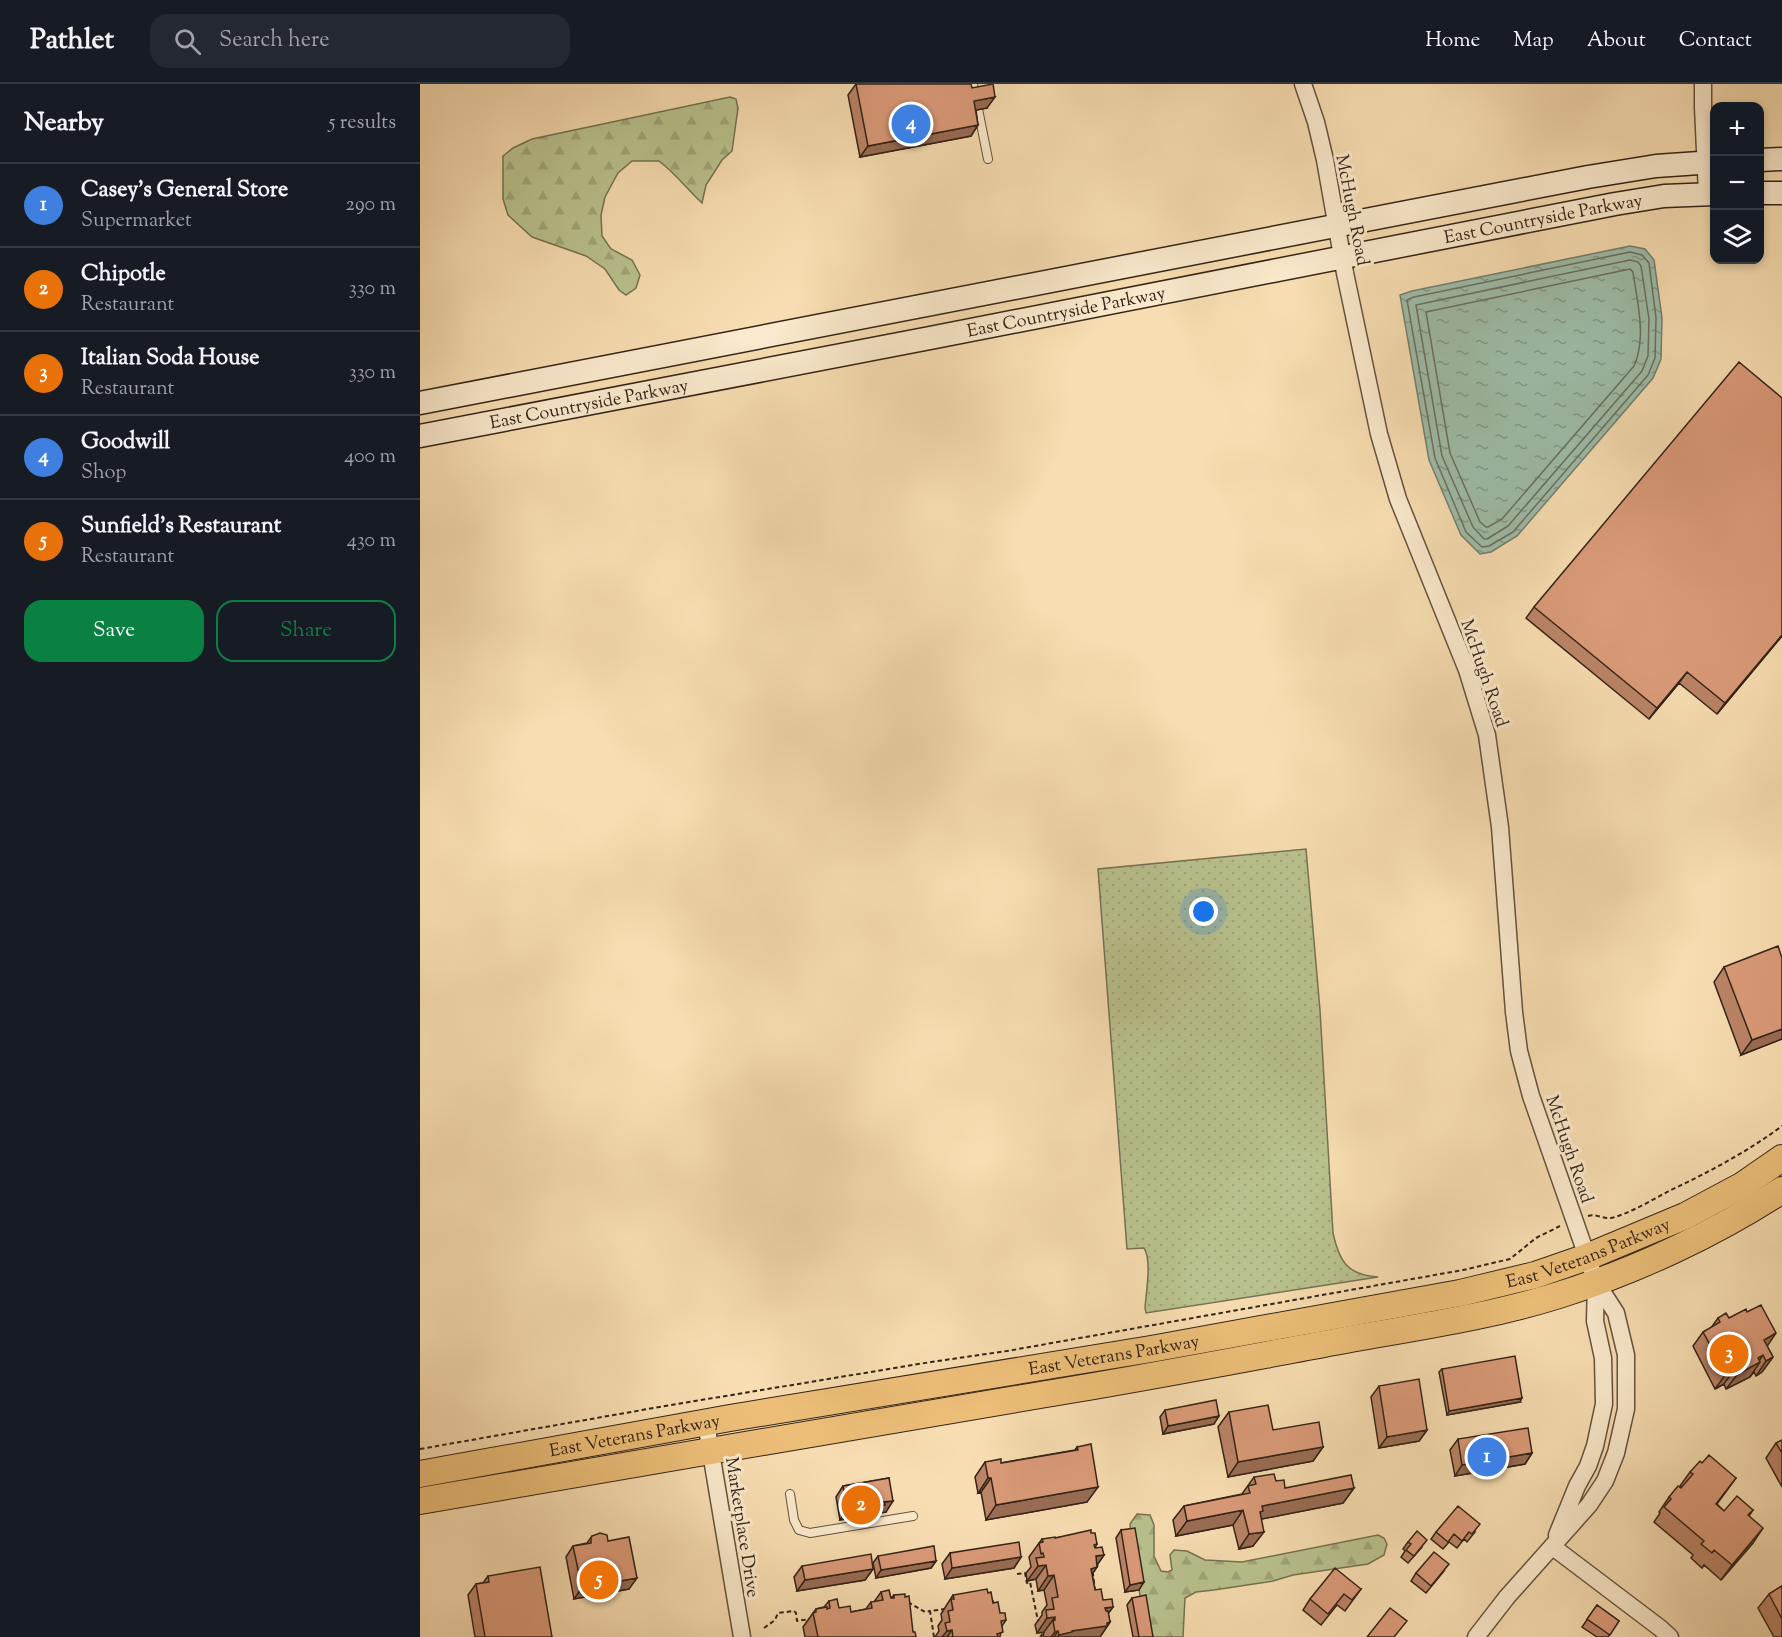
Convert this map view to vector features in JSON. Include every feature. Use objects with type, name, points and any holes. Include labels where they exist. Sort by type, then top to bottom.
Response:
[{"type":"main road","name":"East Veterans Parkway","points":[[420,1474],[706,1423],[1151,1349],[1460,1293],[1535,1275],[1587,1257],[1685,1216],[1743,1185],[1782,1158]]},
{"type":"main road","name":"East Veterans Parkway","points":[[420,1501],[711,1450],[1143,1379],[1488,1313],[1545,1299],[1596,1282],[1659,1256],[1706,1234],[1758,1206],[1782,1190]]},
{"type":"street","name":"McHugh Road","points":[[1303,84],[1316,122],[1379,434],[1395,488],[1467,670],[1487,735],[1500,827],[1519,1051],[1531,1096],[1596,1282],[1616,1313],[1626,1355],[1626,1409],[1616,1453],[1605,1481],[1589,1505],[1507,1597],[1476,1637]]},
{"type":"street","points":[[1703,84],[1703,107],[1710,162]]},
{"type":"street","points":[[1764,160],[1782,159]]},
{"type":"street","name":"East Countryside Parkway","points":[[422,403],[1636,169],[1710,162]]},
{"type":"street","points":[[1764,193],[1782,194]]},
{"type":"street","name":"East Countryside Parkway","points":[[425,435],[1615,204],[1664,196],[1710,194]]},
{"type":"street","points":[[674,354],[680,386]]},
{"type":"street","points":[[422,403],[425,435]]},
{"type":"street","name":"Marketplace Drive","points":[[706,1423],[742,1637]]},
{"type":"street","points":[[1552,1547],[1670,1637]]},
{"type":"lane","points":[[973,84],[988,159]]},
{"type":"lane","points":[[790,1494],[794,1520],[799,1530],[810,1533],[913,1516]]},
{"type":"path","points":[[1588,1216],[1594,1214],[1612,1218],[1732,1160],[1782,1126]]},
{"type":"path","points":[[420,1449],[665,1406],[1007,1351],[1463,1270],[1510,1258],[1536,1238],[1557,1227]]},
{"type":"path","points":[[1089,1568],[1090,1575],[1093,1575],[1097,1598]]},
{"type":"path","points":[[1017,1574],[1025,1573],[1027,1583],[1030,1582],[1042,1635],[1040,1637]]},
{"type":"path","points":[[901,1604],[908,1602],[925,1612],[950,1608]]},
{"type":"path","points":[[764,1628],[775,1620],[778,1613],[783,1612],[794,1611],[797,1621],[817,1618]]},
{"type":"path","points":[[930,1611],[934,1637]]},
{"type":"green space","points":[[730,97],[736,99],[738,108],[732,151],[722,160],[706,185],[702,203],[659,161],[632,161],[618,173],[605,197],[601,215],[602,236],[611,249],[632,260],[640,275],[636,288],[626,295],[619,290],[605,269],[586,256],[532,237],[508,215],[503,199],[503,156],[513,148],[532,139]]},
{"type":"green space","points":[[1306,849],[1320,1010],[1333,1233],[1338,1251],[1346,1265],[1367,1276],[1378,1277],[1146,1313],[1148,1260],[1146,1253],[1144,1248],[1127,1249],[1098,869]]},
{"type":"green space","points":[[1137,1514],[1150,1515],[1154,1525],[1154,1556],[1161,1571],[1168,1572],[1172,1570],[1170,1555],[1174,1550],[1187,1551],[1205,1560],[1242,1562],[1378,1535],[1384,1538],[1387,1544],[1384,1555],[1368,1564],[1196,1592],[1185,1598],[1183,1637],[1147,1637],[1131,1541],[1130,1524]]},
{"type":"water","points":[[1630,246],[1645,249],[1654,260],[1662,318],[1661,359],[1653,378],[1517,536],[1491,552],[1480,554],[1461,535],[1429,460],[1400,295]]},
{"type":"building","points":[[856,84],[971,84],[972,88],[993,84],[995,97],[974,101],[978,125],[868,146]]},
{"type":"building","points":[[1739,362],[1782,398],[1782,635],[1725,703],[1687,672],[1657,708],[1534,607]]},
{"type":"building","points":[[1778,946],[1782,958],[1782,1029],[1752,1040],[1724,967]]},
{"type":"building","points":[[1761,1305],[1776,1333],[1764,1340],[1773,1357],[1766,1361],[1763,1355],[1758,1358],[1760,1362],[1737,1375],[1734,1370],[1726,1374],[1703,1332],[1720,1322],[1718,1318],[1726,1313],[1729,1318],[1746,1309],[1747,1312]]},
{"type":"building","points":[[1515,1356],[1522,1398],[1449,1411],[1442,1369]]},
{"type":"building","points":[[1419,1379],[1427,1430],[1387,1437],[1379,1386]]},
{"type":"building","points":[[1216,1400],[1219,1416],[1168,1426],[1165,1410]]},
{"type":"building","points":[[1268,1405],[1273,1430],[1319,1422],[1323,1447],[1238,1462],[1229,1412]]},
{"type":"building","points":[[1528,1428],[1532,1453],[1462,1465],[1458,1439]]},
{"type":"building","points":[[1782,1440],[1782,1453],[1776,1443]]},
{"type":"building","points":[[1091,1444],[1098,1487],[996,1505],[991,1478],[988,1478],[985,1462],[1001,1459],[1001,1463],[1078,1450],[1077,1447]]},
{"type":"building","points":[[1709,1455],[1736,1478],[1716,1504],[1724,1511],[1737,1496],[1753,1510],[1748,1515],[1763,1528],[1732,1565],[1714,1550],[1712,1553],[1701,1544],[1704,1541],[1664,1507],[1678,1486],[1681,1488],[1693,1474],[1690,1472]]},
{"type":"building","points":[[1274,1474],[1276,1481],[1284,1480],[1285,1488],[1351,1475],[1354,1488],[1262,1506],[1263,1511],[1260,1512],[1264,1532],[1249,1534],[1243,1510],[1187,1521],[1184,1506],[1250,1493],[1248,1486],[1256,1484],[1254,1477]]},
{"type":"building","points":[[889,1478],[893,1501],[884,1502],[885,1505],[877,1506],[876,1504],[847,1509],[843,1486]]},
{"type":"building","points":[[1458,1506],[1480,1524],[1462,1541],[1454,1534],[1448,1542],[1436,1532]]},
{"type":"building","points":[[1135,1528],[1144,1582],[1130,1585],[1121,1530]]},
{"type":"building","points":[[1091,1530],[1091,1533],[1095,1533],[1097,1544],[1094,1545],[1095,1548],[1102,1547],[1104,1555],[1096,1556],[1097,1567],[1091,1569],[1095,1590],[1101,1589],[1103,1600],[1112,1599],[1113,1607],[1105,1608],[1108,1611],[1110,1622],[1107,1626],[1059,1635],[1058,1631],[1055,1632],[1053,1621],[1055,1617],[1047,1618],[1046,1610],[1054,1609],[1052,1598],[1058,1597],[1054,1575],[1048,1576],[1046,1565],[1038,1566],[1036,1558],[1044,1557],[1043,1553],[1041,1554],[1039,1543],[1043,1542],[1042,1539]]},
{"type":"building","points":[[1417,1531],[1427,1540],[1414,1556],[1406,1550],[1411,1544],[1408,1542]]},
{"type":"building","points":[[600,1533],[607,1535],[608,1541],[629,1537],[637,1578],[582,1588],[573,1546],[591,1543],[592,1536]]},
{"type":"building","points":[[1019,1542],[1021,1557],[952,1568],[950,1553]]},
{"type":"building","points":[[934,1546],[936,1561],[881,1570],[878,1556]]},
{"type":"building","points":[[1434,1552],[1449,1564],[1431,1586],[1416,1573]]},
{"type":"building","points":[[871,1554],[873,1569],[805,1580],[802,1566]]},
{"type":"building","points":[[540,1567],[552,1637],[485,1637],[476,1584],[489,1582],[488,1576]]},
{"type":"building","points":[[1335,1568],[1361,1589],[1352,1600],[1344,1594],[1328,1614],[1310,1599]]},
{"type":"building","points":[[1782,1586],[1782,1619],[1769,1594]]},
{"type":"building","points":[[987,1589],[988,1593],[991,1592],[993,1603],[998,1602],[1000,1613],[1005,1613],[1006,1620],[1001,1621],[1003,1632],[997,1634],[998,1637],[953,1637],[952,1630],[947,1631],[945,1623],[950,1622],[948,1611],[953,1610],[951,1599],[954,1599],[953,1595]]},
{"type":"building","points":[[889,1590],[891,1598],[894,1598],[894,1595],[909,1596],[913,1632],[916,1637],[818,1637],[813,1613],[816,1609],[830,1608],[829,1601],[837,1599],[839,1608],[850,1606],[851,1612],[872,1608],[871,1602],[883,1600],[881,1592]]},
{"type":"building","points":[[1146,1595],[1153,1637],[1139,1637],[1132,1598]]},
{"type":"building","points":[[1597,1605],[1619,1621],[1610,1635],[1587,1619]]},
{"type":"building","points":[[1390,1608],[1407,1621],[1394,1637],[1367,1637]]},
{"type":"place","name":"Goodwill","points":[[911,124]]},
{"type":"place","name":"Italian Soda House","points":[[1729,1354]]},
{"type":"place","name":"Casey's General Store","points":[[1487,1457]]},
{"type":"place","name":"Chipotle","points":[[861,1505]]},
{"type":"place","name":"Sunfield's Restaurant","points":[[599,1580]]}]
